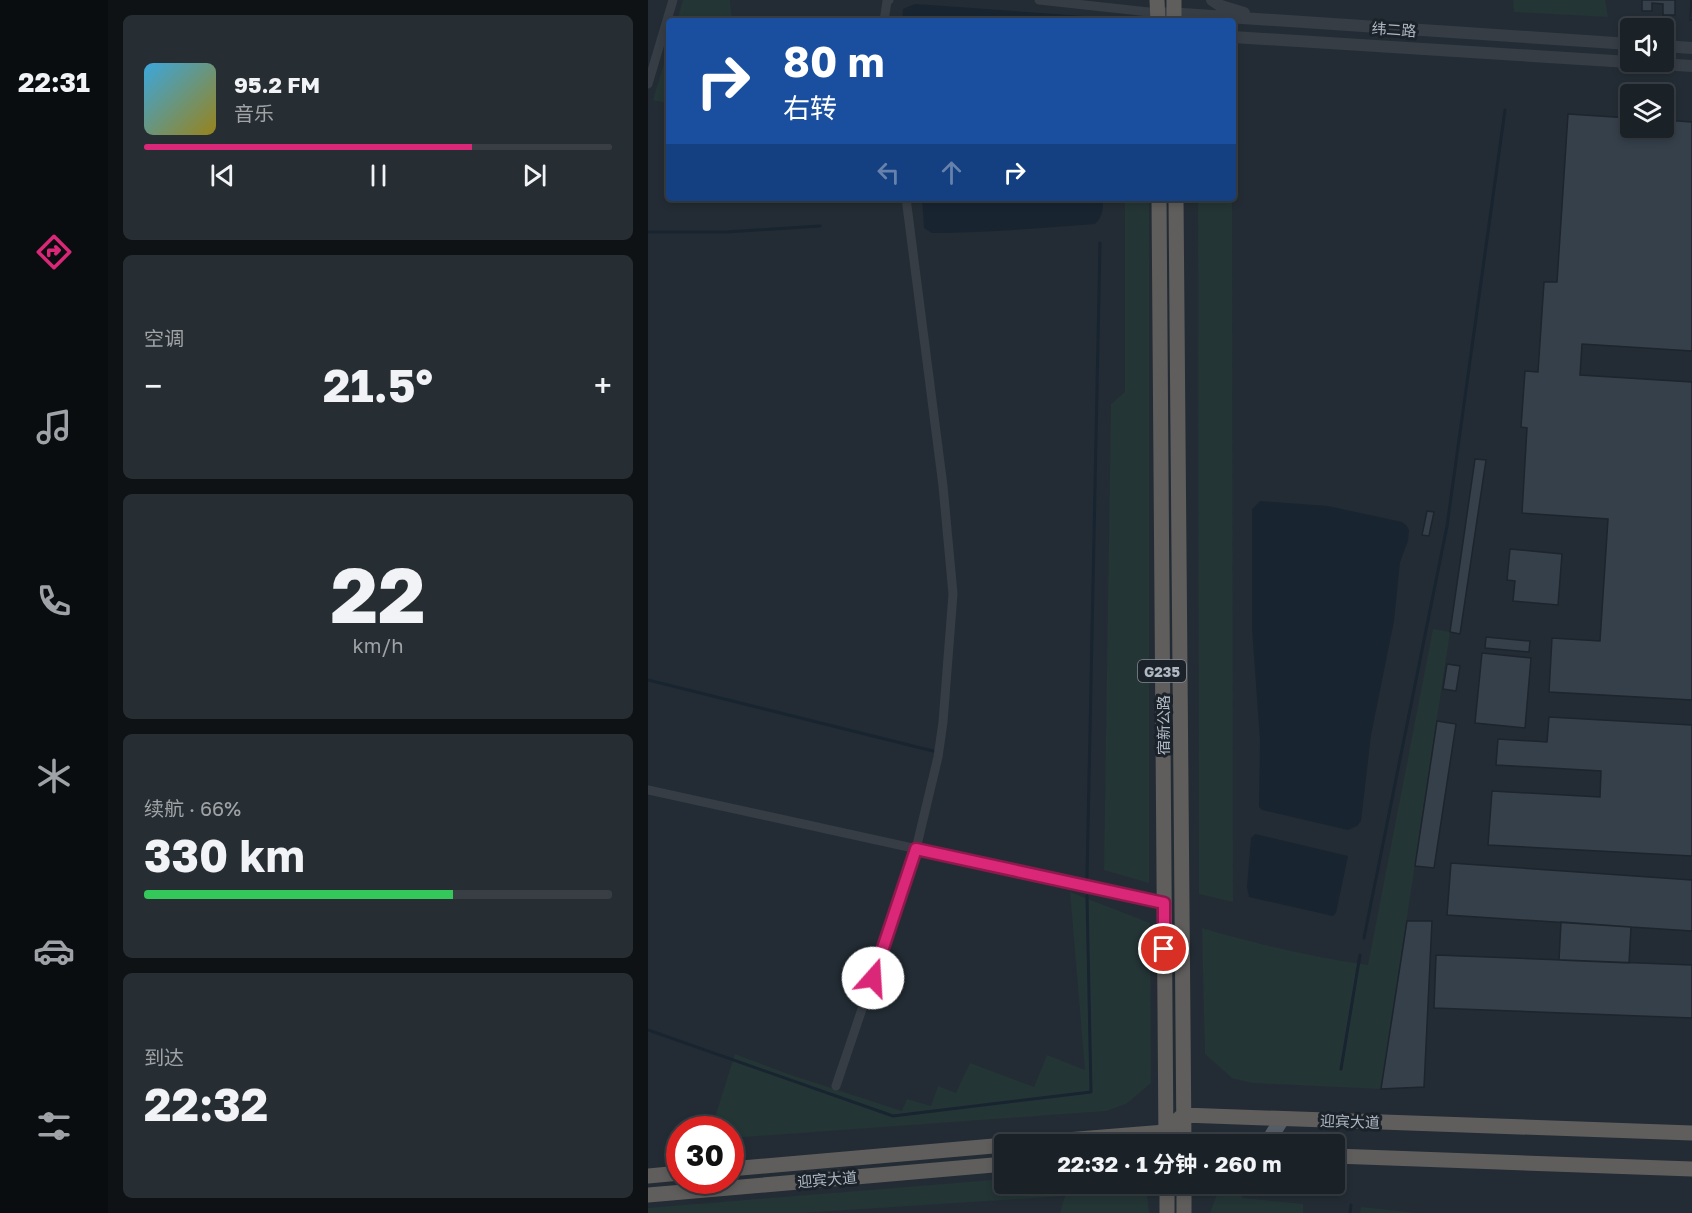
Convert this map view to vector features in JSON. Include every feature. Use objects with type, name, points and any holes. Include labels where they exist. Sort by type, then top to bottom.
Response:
[{"type":"highway","name":"宿新公路","points":[[1159,201],[1166,1134]]},
{"type":"highway","name":"宿新公路","points":[[1178,201],[1176,260],[1184,1134]]},
{"type":"highway","name":"迎宾大道","points":[[1183,1115],[1692,1133]]},
{"type":"highway","points":[[1169,1134],[1183,1115]]},
{"type":"highway","name":"迎宾大道","points":[[744,1168],[994,1146]]},
{"type":"highway","points":[[1345,1156],[1692,1169]]},
{"type":"highway","name":"迎宾大道","points":[[648,1195],[994,1165]]},
{"type":"highway","points":[[648,1176],[666,1174]]},
{"type":"highway","points":[[1167,1194],[1167,1213]]},
{"type":"highway","points":[[1184,1194],[1184,1213]]},
{"type":"main road","points":[[1273,1134],[1282,1119]]},
{"type":"street","points":[[668,18],[674,0]]},
{"type":"street","points":[[884,18],[889,0]]},
{"type":"street","points":[[1039,0],[1158,11]]},
{"type":"street","points":[[1212,0],[1238,13],[1320,24]]},
{"type":"street","name":"纬二路","points":[[1158,11],[1620,43]]},
{"type":"street","points":[[648,84],[666,26]]},
{"type":"street","name":"纬二路","points":[[1236,38],[1692,66]]},
{"type":"street","points":[[1236,46],[1294,41]]},
{"type":"street","points":[[1674,47],[1692,48]]},
{"type":"street","points":[[836,1086],[916,849],[938,757],[943,722],[953,594],[943,486],[906,201]]},
{"type":"street","points":[[648,790],[1164,903]]},
{"type":"shaded area","points":[[683,0],[730,0],[732,18],[678,18]]},
{"type":"shaded area","points":[[1513,0],[1605,0],[1608,17],[1514,12]]},
{"type":"shaded area","points":[[666,57],[666,103],[653,100]]},
{"type":"shaded area","points":[[1125,201],[1149,201],[1149,883],[1104,870],[1111,404],[1125,392]]},
{"type":"shaded area","points":[[1198,201],[1232,201],[1233,902],[1199,894]]},
{"type":"shaded area","points":[[1433,629],[1450,632],[1381,1089],[1252,1083],[1232,1078],[1205,1054],[1202,928],[1284,949],[1368,965]]},
{"type":"shaded area","points":[[1070,892],[1150,923],[1151,1083],[1126,1104],[1106,1111],[744,1137],[744,1116],[715,1116],[735,1054],[788,1074],[902,1111],[907,1099],[931,1106],[938,1086],[956,1093],[970,1063],[1034,1087],[1047,1055],[1085,1070]]},
{"type":"shaded area","points":[[994,1180],[994,1194],[1146,1194],[1149,1213],[1060,1213],[1065,1196],[800,1213],[648,1213],[648,1208]]},
{"type":"shaded area","points":[[1217,1194],[1243,1194],[1242,1198],[1303,1204],[1303,1213],[1210,1213]]},
{"type":"shaded area","points":[[1361,1207],[1418,1213],[1360,1213]]},
{"type":"water","points":[[915,4],[1098,18],[902,18],[903,9]]},
{"type":"water","points":[[922,201],[1103,201],[1101,215],[1095,224],[932,233],[924,228]]},
{"type":"water","points":[[1260,501],[1328,506],[1402,522],[1409,530],[1408,541],[1400,562],[1394,621],[1371,735],[1361,821],[1357,826],[1348,830],[1262,810],[1259,807],[1260,740],[1252,628],[1252,509]]},
{"type":"water","points":[[1255,834],[1348,856],[1336,913],[1333,916],[1249,897],[1247,887],[1251,838]]},
{"type":"building","points":[[1642,0],[1675,0],[1675,15],[1663,15],[1663,4],[1652,3],[1652,11],[1642,11]]},
{"type":"building","points":[[1691,0],[1692,20],[1690,20]]},
{"type":"building","points":[[1568,114],[1620,117],[1620,138],[1674,138],[1674,121],[1692,122],[1692,351],[1582,344],[1580,375],[1692,382],[1692,700],[1549,692],[1552,638],[1600,641],[1608,519],[1522,513],[1527,428],[1521,427],[1525,371],[1538,372],[1544,282],[1557,282]]},
{"type":"building","points":[[1475,459],[1486,460],[1460,634],[1450,632]]},
{"type":"building","points":[[1427,511],[1434,512],[1429,536],[1422,535]]},
{"type":"building","points":[[1510,549],[1562,554],[1558,605],[1513,601],[1515,581],[1507,580]]},
{"type":"building","points":[[1486,637],[1530,641],[1529,652],[1485,648]]},
{"type":"building","points":[[1482,653],[1531,658],[1525,728],[1475,723]]},
{"type":"building","points":[[1447,664],[1460,666],[1456,691],[1443,689]]},
{"type":"building","points":[[1549,717],[1692,725],[1692,856],[1488,845],[1492,791],[1600,797],[1601,771],[1496,765],[1498,739],[1547,742]]},
{"type":"building","points":[[1437,721],[1456,724],[1434,868],[1415,866]]},
{"type":"building","points":[[1451,863],[1692,880],[1692,931],[1447,915]]},
{"type":"building","points":[[1407,921],[1432,921],[1424,1087],[1381,1089]]},
{"type":"building","points":[[1561,922],[1631,927],[1629,963],[1559,960]]},
{"type":"building","points":[[1436,955],[1692,965],[1692,1018],[1434,1008]]},
{"type":"waterway","points":[[1364,938],[1447,526],[1505,110]]},
{"type":"waterway","points":[[648,232],[726,232],[820,226]]},
{"type":"waterway","points":[[1087,877],[1100,243]]},
{"type":"waterway","points":[[648,680],[933,751]]},
{"type":"waterway","points":[[648,1030],[893,1116],[1091,1092],[1087,896]]},
{"type":"waterway","points":[[1341,1069],[1360,955]]},
{"type":"waterway","points":[[1350,1213],[1351,1205]]},
{"type":"route","points":[[873,978],[916,849],[1164,903],[1164,949]]}]
